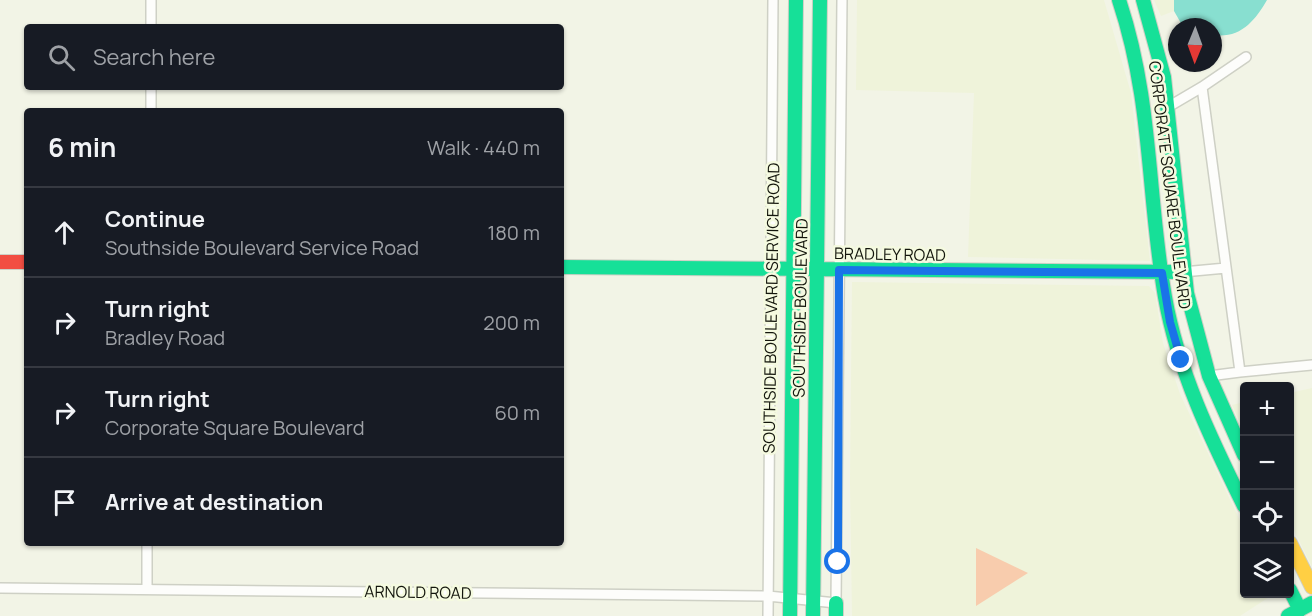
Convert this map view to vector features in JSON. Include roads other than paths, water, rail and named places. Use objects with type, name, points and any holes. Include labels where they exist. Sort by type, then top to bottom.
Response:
[{"type":"main road","name":"SOUTHSIDE BOULEVARD","points":[[790,616],[796,0]]},
{"type":"main road","name":"SOUTHSIDE BOULEVARD","points":[[813,616],[819,0]]},
{"type":"main road","name":"CORPORATE SQUARE BOULEVARD","points":[[1119,0],[1130,30],[1145,94],[1162,273],[1170,322],[1189,385],[1212,443],[1240,496]]},
{"type":"main road","name":"CORPORATE SQUARE BOULEVARD","points":[[1143,0],[1156,40],[1168,107],[1183,272],[1209,376],[1240,444]]},
{"type":"main road","points":[[0,262],[24,262]]},
{"type":"main road","name":"BRADLEY ROAD","points":[[564,267],[1183,272]]},
{"type":"main road","points":[[1290,544],[1312,587]]},
{"type":"street","points":[[151,0],[151,24]]},
{"type":"street","name":"SOUTHSIDE BOULEVARD SERVICE ROAD","points":[[768,616],[773,0]]},
{"type":"street","points":[[836,610],[843,0]]},
{"type":"street","points":[[1168,107],[1246,57]]},
{"type":"street","points":[[1202,87],[1239,372]]},
{"type":"street","points":[[151,90],[151,108]]},
{"type":"street","points":[[1183,272],[1226,268]]},
{"type":"street","points":[[1209,376],[1312,365]]},
{"type":"street","points":[[147,546],[147,589]]},
{"type":"street","name":"ARNOLD ROAD","points":[[0,588],[768,596],[813,600],[836,610]]},
{"type":"water","points":[[1174,0],[1267,0],[1246,27],[1223,36],[1222,18],[1178,18],[1174,11]]}]
